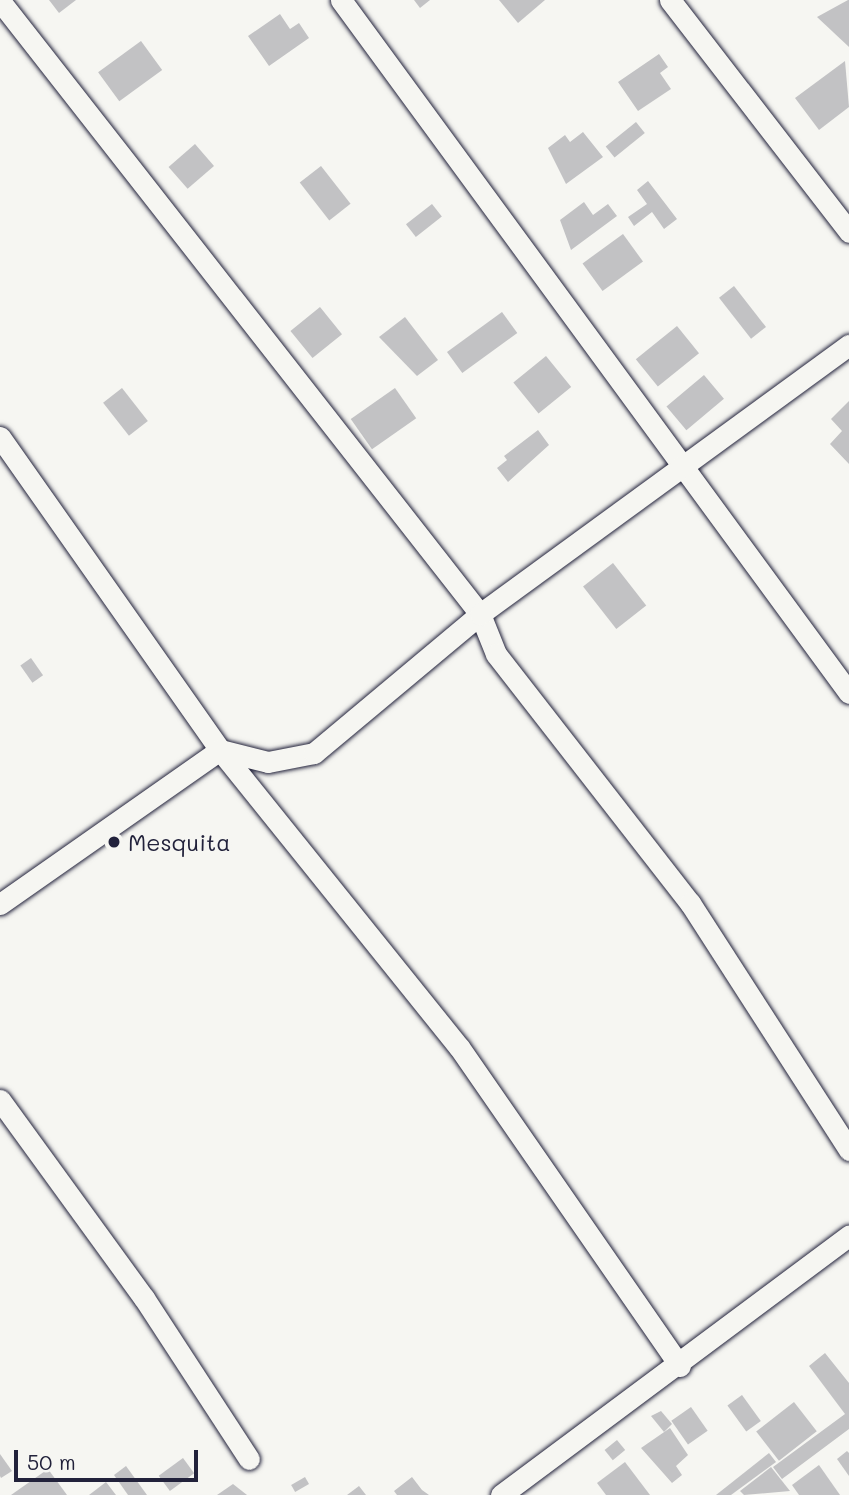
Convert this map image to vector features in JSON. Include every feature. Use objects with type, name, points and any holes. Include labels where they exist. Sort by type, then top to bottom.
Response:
[{"type":"street","points":[[341,0],[686,467],[849,693]]},
{"type":"street","points":[[670,0],[849,232]]},
{"type":"street","points":[[0,1],[480,614],[496,654],[690,903],[849,1150]]},
{"type":"street","points":[[0,904],[220,750],[268,762],[314,752],[480,614],[686,467],[849,345]]},
{"type":"street","points":[[0,437],[220,750],[459,1047],[680,1366]]},
{"type":"street","points":[[0,1100],[144,1298],[249,1459]]},
{"type":"street","points":[[501,1495],[680,1366],[849,1236]]},
{"type":"building","points":[[49,0],[76,0],[59,13]]},
{"type":"building","points":[[414,0],[430,0],[420,8]]},
{"type":"building","points":[[499,0],[545,0],[518,23]]},
{"type":"building","points":[[849,0],[849,47],[817,17]]},
{"type":"building","points":[[280,14],[290,29],[299,23],[309,38],[269,66],[248,36]]},
{"type":"building","points":[[141,41],[162,70],[119,101],[98,72]]},
{"type":"building","points":[[659,54],[668,67],[660,73],[671,89],[638,111],[618,82]]},
{"type":"building","points":[[845,61],[849,107],[819,130],[795,98]]},
{"type":"building","points":[[636,122],[645,133],[615,157],[606,147]]},
{"type":"building","points":[[583,132],[603,157],[566,184],[548,148],[565,135],[570,142]]},
{"type":"building","points":[[195,144],[214,166],[188,189],[169,167]]},
{"type":"building","points":[[321,166],[351,204],[329,220],[300,183]]},
{"type":"building","points":[[648,181],[677,219],[664,229],[652,212],[634,226],[628,217],[647,204],[637,190]]},
{"type":"building","points":[[584,202],[593,215],[608,204],[617,216],[571,250],[560,220]]},
{"type":"building","points":[[432,204],[442,217],[416,237],[406,224]]},
{"type":"building","points":[[623,234],[643,262],[603,291],[583,263]]},
{"type":"building","points":[[734,286],[766,327],[751,339],[719,298]]},
{"type":"building","points":[[320,307],[342,334],[312,358],[290,331]]},
{"type":"building","points":[[502,312],[517,333],[462,373],[447,352]]},
{"type":"building","points":[[405,317],[438,360],[417,376],[379,337]]},
{"type":"building","points":[[677,326],[699,353],[658,387],[636,359]]},
{"type":"building","points":[[546,356],[571,387],[539,414],[513,382]]},
{"type":"building","points":[[704,375],[724,399],[686,430],[666,406]]},
{"type":"building","points":[[122,388],[148,421],[129,436],[103,403]]},
{"type":"building","points":[[395,388],[416,418],[372,449],[351,419]]},
{"type":"building","points":[[849,401],[849,464],[830,444],[842,431],[831,419]]},
{"type":"building","points":[[538,430],[549,445],[508,482],[497,468],[507,460],[504,456]]},
{"type":"building","points":[[613,563],[646,606],[616,629],[583,586]]},
{"type":"building","points":[[31,658],[43,675],[32,683],[20,665]]},
{"type":"building","points":[[825,1353],[849,1383],[849,1429],[782,1479],[773,1467],[845,1414],[809,1366]]},
{"type":"building","points":[[742,1395],[761,1421],[746,1431],[727,1406]]},
{"type":"building","points":[[794,1402],[817,1431],[779,1461],[756,1432]]},
{"type":"building","points":[[691,1407],[708,1431],[688,1445],[671,1421]]},
{"type":"building","points":[[661,1411],[672,1424],[664,1432],[651,1416]]},
{"type":"building","points":[[670,1428],[688,1455],[676,1466],[682,1475],[672,1483],[641,1448]]},
{"type":"building","points":[[617,1440],[625,1450],[613,1460],[605,1450]]},
{"type":"building","points":[[847,1451],[849,1453],[849,1476],[837,1459]]},
{"type":"building","points":[[769,1453],[776,1462],[731,1495],[716,1495]]},
{"type":"building","points":[[0,1454],[12,1471],[1,1478],[0,1476]]},
{"type":"building","points":[[183,1458],[194,1473],[170,1491],[159,1476]]},
{"type":"building","points":[[625,1462],[650,1495],[606,1495],[597,1483]]},
{"type":"building","points":[[819,1465],[840,1495],[799,1495],[792,1485]]},
{"type":"building","points":[[126,1466],[147,1495],[128,1495],[114,1475]]},
{"type":"building","points":[[771,1467],[790,1491],[744,1495],[740,1491]]},
{"type":"building","points":[[48,1469],[67,1495],[11,1495]]},
{"type":"building","points":[[305,1477],[309,1484],[295,1492],[291,1485]]},
{"type":"building","points":[[412,1477],[429,1495],[397,1495],[394,1491]]},
{"type":"building","points":[[106,1482],[116,1495],[89,1495]]},
{"type":"building","points":[[233,1484],[247,1495],[217,1495]]},
{"type":"building","points":[[359,1486],[366,1495],[347,1495]]},
{"type":"place","name":"Mesquita","points":[[114,842]]}]
